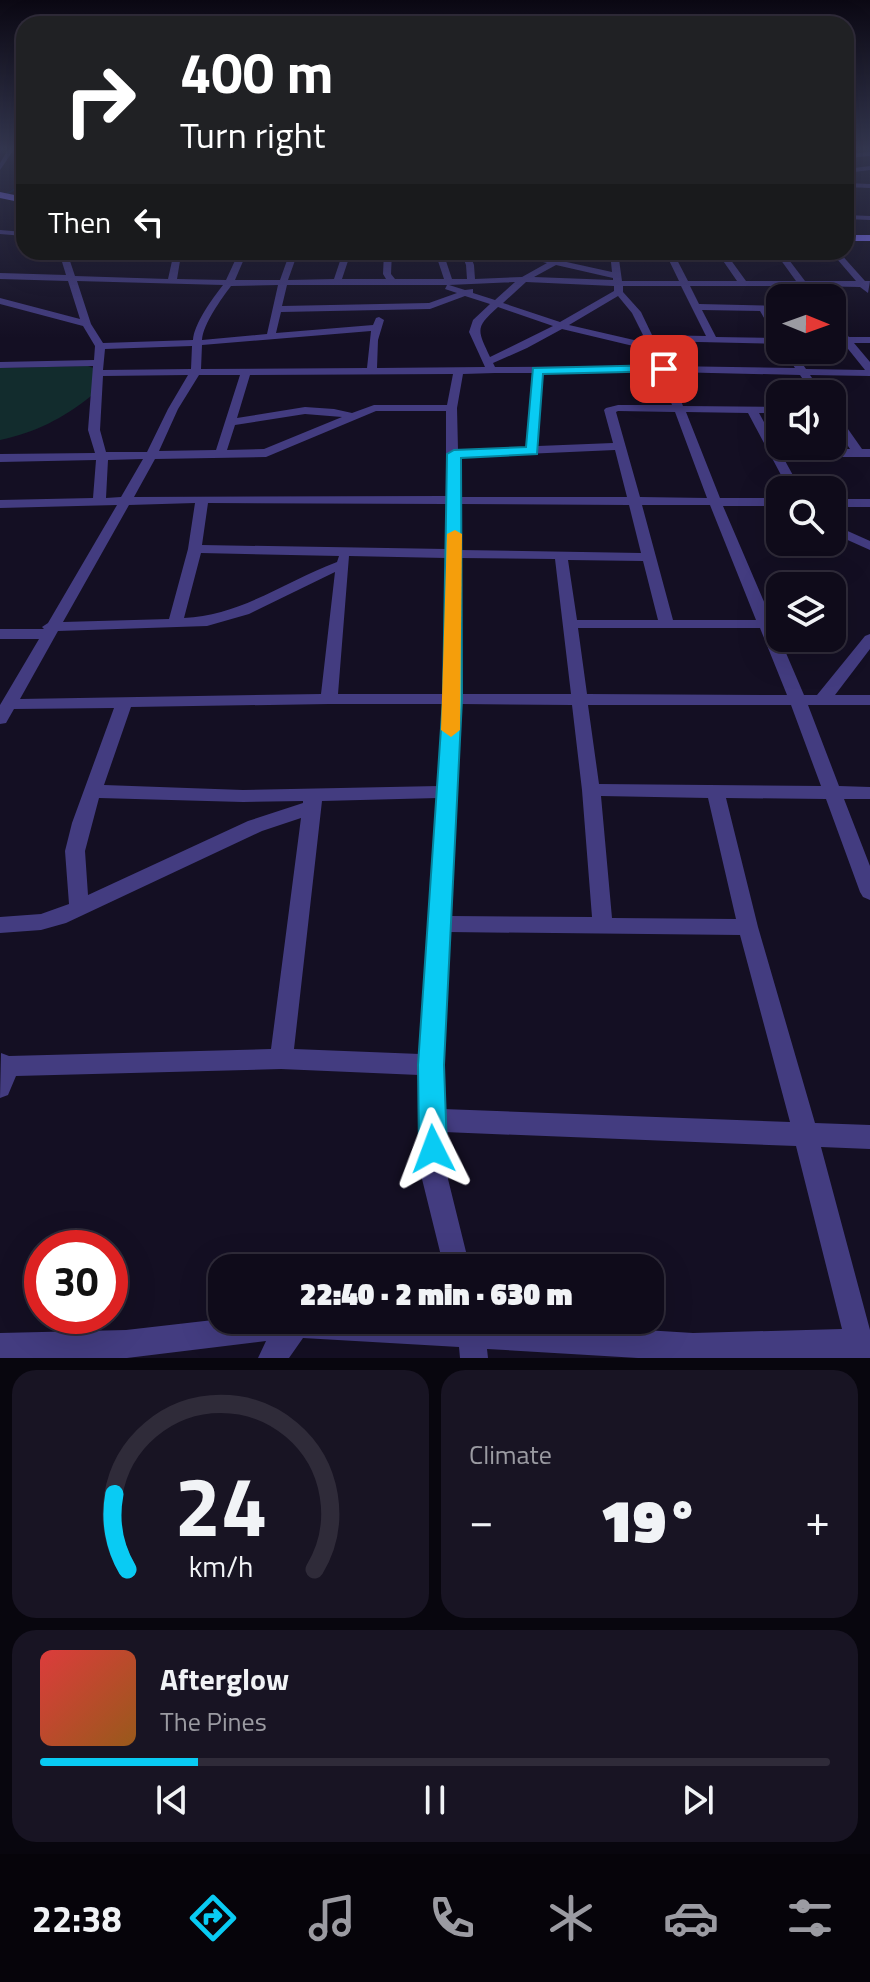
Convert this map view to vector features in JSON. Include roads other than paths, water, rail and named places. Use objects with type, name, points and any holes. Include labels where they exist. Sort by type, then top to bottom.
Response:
[{"type":"street","points":[[66,260],[86,324],[100,346],[94,430],[102,458],[99,503]]},
{"type":"street","points":[[0,719],[151,456],[173,409],[196,371],[198,332],[208,318],[212,305],[229,283],[239,260]]},
{"type":"street","points":[[271,336],[291,260]]},
{"type":"street","points":[[337,282],[344,260]]},
{"type":"street","points":[[388,260],[387,274],[392,282]]},
{"type":"street","points":[[442,260],[449,282]]},
{"type":"street","points":[[468,260],[471,282]]},
{"type":"street","points":[[541,260],[619,284]]},
{"type":"street","points":[[490,366],[473,327],[524,279],[558,260]]},
{"type":"street","points":[[571,624],[766,624],[664,369],[619,284],[615,260]]},
{"type":"street","points":[[673,260],[712,339]]},
{"type":"street","points":[[727,260],[744,284]]},
{"type":"street","points":[[785,260],[802,284]]},
{"type":"street","points":[[842,260],[868,287]]},
{"type":"street","points":[[172,281],[176,261]]},
{"type":"street","points":[[848,267],[859,267]]},
{"type":"street","points":[[0,276],[229,283],[498,282],[524,279],[619,284],[766,284]]},
{"type":"street","points":[[434,282],[563,326],[651,343],[766,339]]},
{"type":"street","points":[[279,309],[430,306],[498,282]]},
{"type":"street","points":[[490,366],[563,326],[619,284]]},
{"type":"street","points":[[846,286],[868,287]]},
{"type":"street","points":[[0,301],[86,324]]},
{"type":"street","points":[[696,307],[766,308]]},
{"type":"street","points":[[372,371],[376,328],[383,308]]},
{"type":"street","points":[[763,308],[766,313]]},
{"type":"street","points":[[100,346],[161,346],[376,328]]},
{"type":"street","points":[[846,340],[870,340]]},
{"type":"street","points":[[846,341],[870,371]]},
{"type":"street","points":[[798,364],[808,380]]},
{"type":"street","points":[[0,365],[196,371],[458,372],[490,366],[537,370],[870,371]]},
{"type":"street","points":[[532,451],[537,370]]},
{"type":"street","points":[[220,455],[246,371]]},
{"type":"street","points":[[454,1254],[435,1179],[431,1065],[453,699],[455,499],[452,408],[458,372]]},
{"type":"street","points":[[230,422],[313,408],[331,409],[349,416]]},
{"type":"street","points":[[0,458],[266,453],[374,408],[452,408]]},
{"type":"street","points":[[667,624],[618,446],[612,408],[766,410]]},
{"type":"street","points":[[752,410],[766,436]]},
{"type":"street","points":[[846,431],[864,453]]},
{"type":"street","points":[[454,454],[618,446]]},
{"type":"street","points":[[2,511],[202,499],[766,502]]},
{"type":"street","points":[[176,621],[195,549],[202,499]]},
{"type":"street","points":[[846,503],[870,503]]},
{"type":"street","points":[[846,535],[870,546]]},
{"type":"street","points":[[195,549],[344,559],[455,554],[649,557]]},
{"type":"street","points":[[561,555],[591,790],[603,927]]},
{"type":"street","points":[[0,634],[176,621],[207,622],[226,618],[344,559]]},
{"type":"street","points":[[329,699],[344,559]]},
{"type":"street","points":[[822,700],[870,639]]},
{"type":"street","points":[[778,652],[870,892]]},
{"type":"street","points":[[9,704],[329,699],[870,700]]},
{"type":"street","points":[[79,906],[75,851],[92,791],[125,701]]},
{"type":"street","points":[[92,791],[136,790],[313,800],[447,792]]},
{"type":"street","points":[[591,790],[870,793]]},
{"type":"street","points":[[432,1334],[693,1353],[860,1350],[715,790]]},
{"type":"street","points":[[0,925],[41,922],[313,800]]},
{"type":"street","points":[[281,1059],[313,800]]},
{"type":"street","points":[[440,924],[748,927]]},
{"type":"street","points":[[3,1072],[281,1059],[431,1065]]},
{"type":"street","points":[[431,1120],[870,1137]]},
{"type":"street","points":[[0,1347],[126,1344],[211,1334]]},
{"type":"street","points":[[272,1358],[289,1334]]}]
